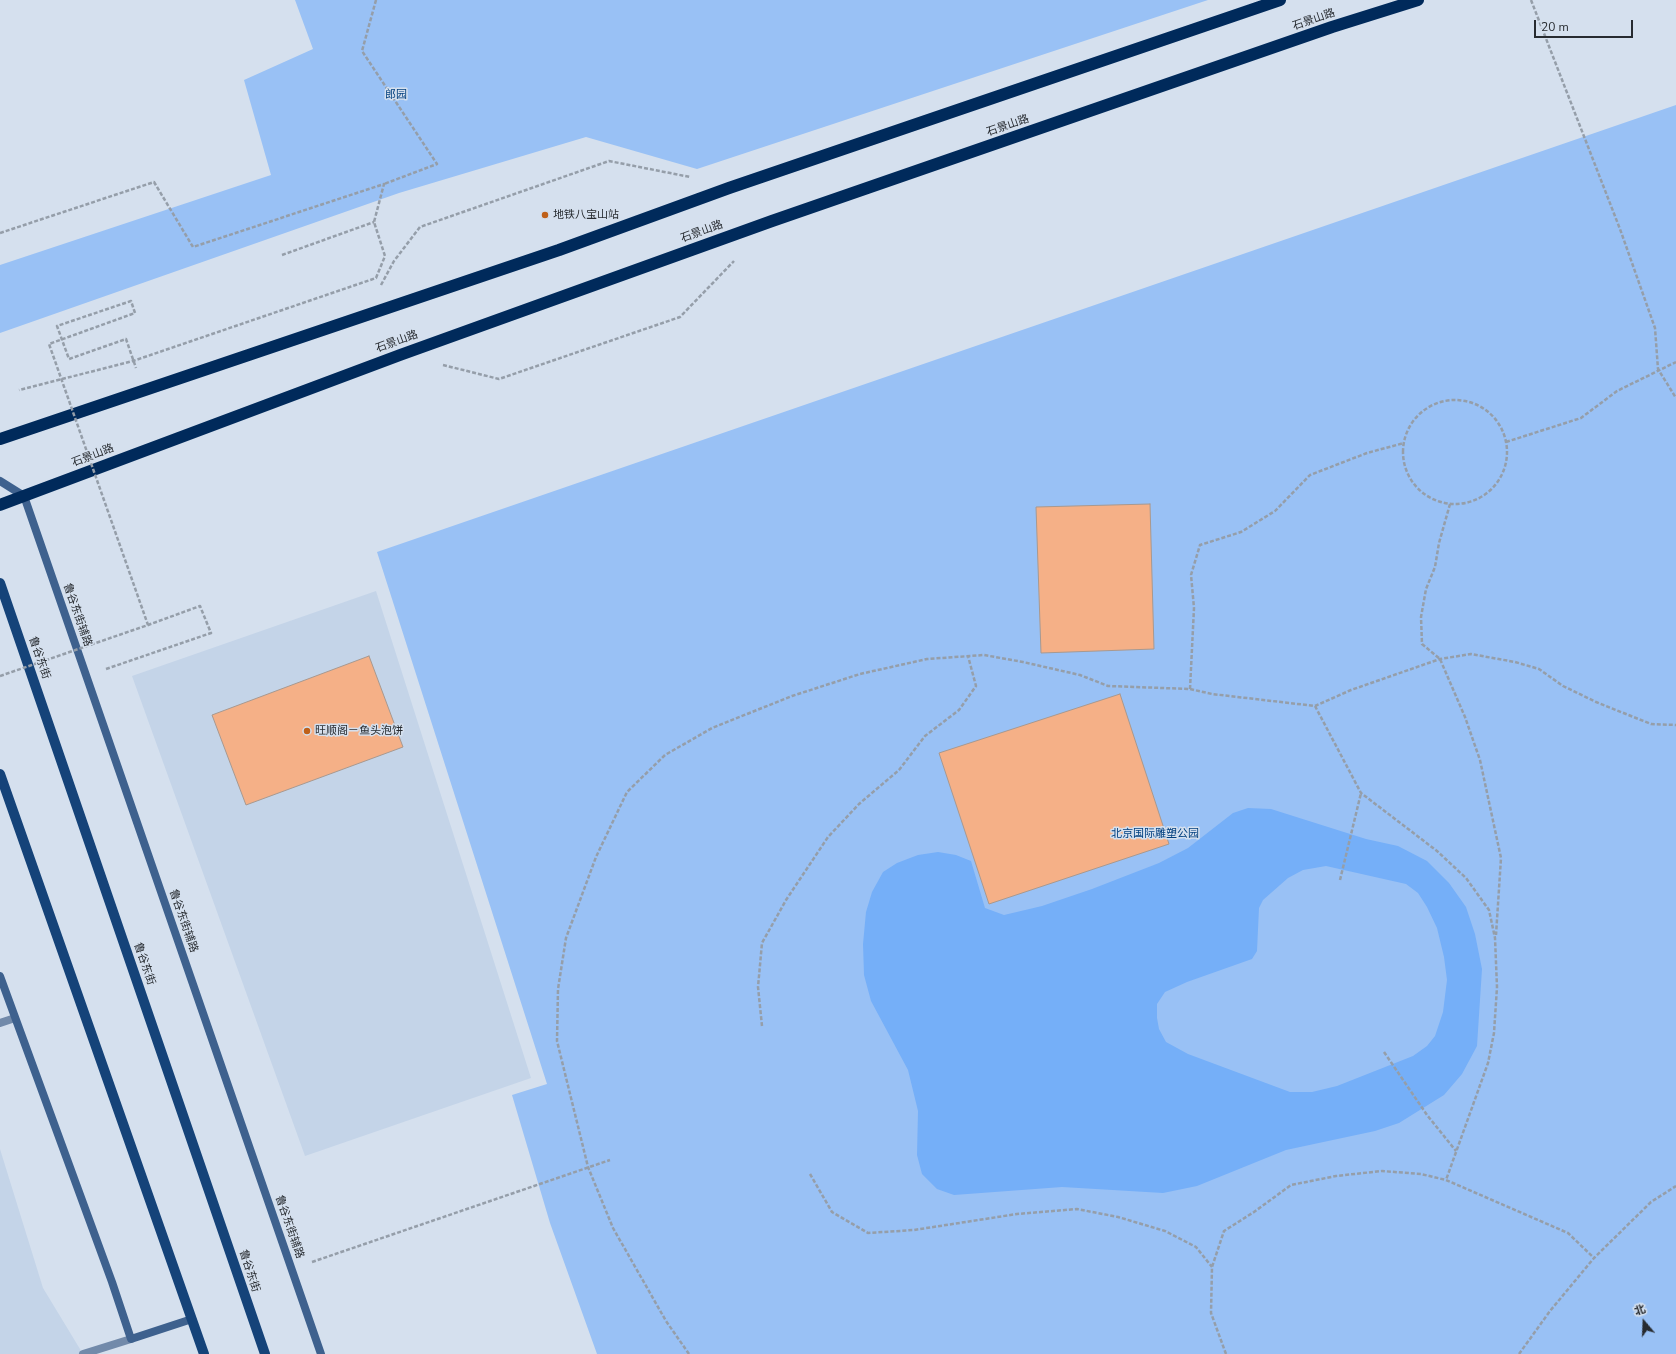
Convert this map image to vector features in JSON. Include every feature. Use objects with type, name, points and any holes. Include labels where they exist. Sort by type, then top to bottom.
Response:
[{"type":"highway","points":[[0,439],[143,389],[559,250],[737,185],[1280,0]]},
{"type":"highway","name":"石景山路","points":[[0,505],[400,355],[772,221],[1404,2],[1418,0]]},
{"type":"main road","name":"鲁谷东街","points":[[0,583],[265,1354]]},
{"type":"main road","points":[[0,774],[204,1354]]},
{"type":"street","points":[[0,481],[24,496]]},
{"type":"street","name":"鲁谷东街辅路","points":[[24,496],[321,1354]]},
{"type":"street","points":[[0,976],[112,1282],[131,1339],[192,1319]]},
{"type":"lane","points":[[0,1023],[15,1018]]},
{"type":"lane","points":[[83,1354],[131,1339]]},
{"type":"path","points":[[0,233],[154,182],[193,247],[384,184],[437,164],[362,51],[376,0]]},
{"type":"path","points":[[1531,0],[1618,222],[1655,328],[1658,370],[1676,398]]},
{"type":"path","points":[[364,316],[394,261],[420,227],[609,161],[692,177]]},
{"type":"path","points":[[19,390],[134,361],[376,278],[384,256],[374,222],[384,184]]},
{"type":"path","points":[[282,255],[374,222]]},
{"type":"path","points":[[438,364],[499,379],[680,317],[734,260]]},
{"type":"path","points":[[143,389],[126,339],[69,359],[66,353],[62,340],[59,333],[57,326],[130,300],[135,314],[92,328],[78,334],[63,339],[56,341],[49,344],[148,624]]},
{"type":"path","points":[[1506,442],[1581,418],[1617,391],[1676,362]]},
{"type":"path","points":[[1455,400],[1473,403],[1488,412],[1500,426],[1506,442],[1507,458],[1503,474],[1494,487],[1481,497],[1466,503],[1450,504],[1434,499],[1420,491],[1410,478],[1404,461],[1404,443],[1410,426],[1422,413],[1437,403],[1455,400]]},
{"type":"path","points":[[1190,689],[1194,608],[1191,575],[1200,545],[1241,532],[1275,511],[1310,475],[1367,453],[1404,443]]},
{"type":"path","points":[[1446,1180],[1488,1064],[1494,1033],[1497,987],[1496,938],[1501,858],[1480,760],[1465,717],[1440,659],[1422,644],[1421,617],[1426,589],[1435,567],[1450,504]]},
{"type":"path","points":[[0,676],[200,606],[211,633],[86,676]]},
{"type":"path","points":[[690,1354],[666,1321],[613,1228],[588,1167],[557,1042],[558,989],[566,938],[596,857],[627,792],[665,755],[719,725],[792,696],[860,674],[927,659],[984,655],[1080,675],[1108,686],[1190,689],[1212,694],[1315,706],[1351,690],[1440,659],[1471,654],[1539,668],[1563,686],[1596,702],[1651,724],[1676,725]]},
{"type":"path","points":[[762,1026],[758,987],[762,943],[786,900],[828,837],[859,804],[899,770],[925,736],[959,710],[976,686],[968,656]]},
{"type":"path","points":[[1315,706],[1361,793],[1437,851],[1466,878],[1489,910],[1496,938]]},
{"type":"path","points":[[1340,880],[1361,793]]},
{"type":"path","points":[[1384,1052],[1427,1115],[1457,1152]]},
{"type":"path","points":[[292,1269],[610,1160]]},
{"type":"path","points":[[1226,1354],[1211,1313],[1212,1267],[1224,1230],[1254,1212],[1291,1185],[1336,1176],[1382,1171],[1421,1174],[1446,1180],[1568,1233],[1594,1258]]},
{"type":"path","points":[[810,1174],[832,1212],[868,1233],[914,1230],[1018,1214],[1077,1210],[1118,1218],[1165,1231],[1196,1247],[1212,1267]]},
{"type":"path","points":[[1519,1354],[1550,1311],[1594,1258],[1651,1202],[1676,1186]]},
{"type":"shaded area","points":[[376,591],[531,1078],[305,1156],[132,676]]},
{"type":"shaded area","points":[[1248,808],[1271,809],[1366,839],[1398,846],[1427,861],[1449,883],[1466,907],[1475,934],[1482,969],[1477,1046],[1462,1074],[1444,1095],[1399,1123],[1375,1131],[1286,1150],[1197,1186],[1163,1193],[1062,1187],[954,1195],[937,1189],[922,1174],[917,1155],[918,1111],[908,1070],[871,1001],[864,975],[863,944],[866,912],[872,892],[883,872],[897,863],[918,855],[938,852],[956,855],[971,861],[985,908],[1004,915],[1042,906],[1092,889],[1159,863],[1188,848],[1233,813]],"holes":[[[1326,866],[1406,884],[1418,893],[1427,907],[1437,928],[1444,957],[1447,980],[1443,1012],[1435,1036],[1427,1046],[1413,1056],[1337,1086],[1312,1092],[1290,1092],[1188,1054],[1166,1042],[1159,1029],[1157,1018],[1157,1004],[1165,992],[1187,982],[1252,959],[1257,951],[1259,908],[1263,900],[1288,878],[1303,870]]]},
{"type":"shaded area","points":[[0,1149],[43,1288],[83,1354],[0,1354]]},
{"type":"green space","name":"郎园","points":[[295,0],[1208,0],[697,169],[586,137],[399,193],[0,333],[0,265],[271,175],[244,80],[313,49]]},
{"type":"green space","name":"北京国际雕塑公园","points":[[1676,105],[1676,1354],[597,1354],[550,1223],[512,1095],[547,1084],[377,552]]},
{"type":"building","points":[[1150,504],[1154,649],[1041,653],[1036,507]]},
{"type":"building","name":"旺顺阁－鱼头泡饼","points":[[369,656],[403,747],[246,805],[212,715]]},
{"type":"building","points":[[1120,694],[1169,844],[989,904],[939,753]]},
{"type":"place","name":"地铁八宝山站","points":[[545,215]]},
{"type":"place","name":"旺顺阁－鱼头泡饼","points":[[307,731]]}]
